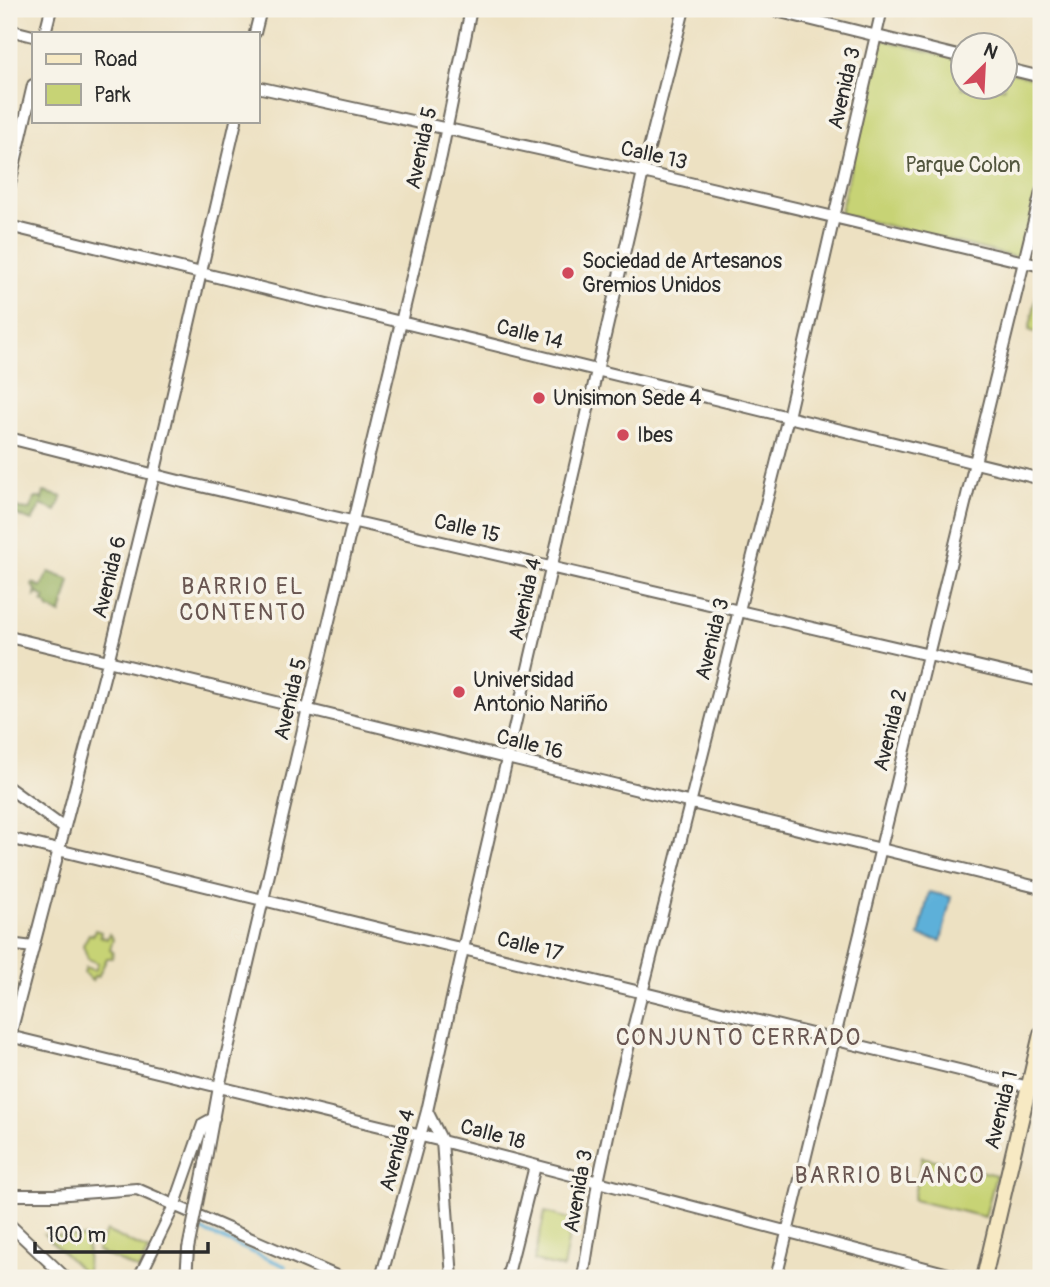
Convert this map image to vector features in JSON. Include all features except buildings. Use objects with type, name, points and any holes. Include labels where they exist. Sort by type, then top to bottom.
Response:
[{"type":"street","points":[[46,32],[51,9]]},
{"type":"street","points":[[255,32],[261,9]]},
{"type":"street","name":"Avenida 5","points":[[186,1278],[188,1249],[219,1087],[441,156],[471,9]]},
{"type":"street","name":"Avenida 4","points":[[381,1278],[428,1111],[643,172],[684,9]]},
{"type":"street","points":[[768,9],[948,53]]},
{"type":"street","name":"Avenida 3","points":[[583,1278],[598,1182],[642,993],[788,417],[882,9]]},
{"type":"street","points":[[9,30],[32,36]]},
{"type":"street","points":[[1018,71],[1041,77]]},
{"type":"street","name":"Calle 13","points":[[259,87],[643,172],[1041,266]]},
{"type":"street","points":[[9,188],[32,89]]},
{"type":"street","name":"Avenida 6","points":[[9,1037],[108,663],[236,122]]},
{"type":"street","name":"Avenida 2","points":[[776,1278],[1041,192]]},
{"type":"street","name":"Calle 14","points":[[9,226],[1041,479]]},
{"type":"street","name":"Calle 15","points":[[9,438],[352,522],[1041,681]]},
{"type":"street","name":"Calle 16","points":[[9,637],[1041,888]]},
{"type":"street","points":[[9,788],[64,828]]},
{"type":"street","name":"Calle 17","points":[[9,838],[1035,1089]]},
{"type":"street","points":[[9,944],[33,947]]},
{"type":"street","name":"Avenida 1","points":[[984,1278],[1035,1089],[1041,1034]]},
{"type":"street","name":"Calle 18","points":[[9,1037],[442,1141],[964,1278]]},
{"type":"street","points":[[428,1111],[442,1141],[452,1278]]},
{"type":"street","points":[[139,1278],[175,1204],[203,1124],[214,1118]]},
{"type":"street","points":[[507,1278],[535,1166]]},
{"type":"street","points":[[9,1195],[54,1195],[137,1189],[341,1278]]},
{"type":"street","points":[[9,1224],[66,1278]]},
{"type":"green space","name":"Parque Colon","points":[[880,39],[948,56],[948,102],[1018,102],[1018,74],[1041,80],[1041,173],[1023,259],[840,214]]},
{"type":"green space","points":[[1041,278],[1041,335],[1029,330]]},
{"type":"green space","points":[[44,492],[62,497],[56,511],[41,505],[32,521],[16,515],[11,509],[9,493],[18,509],[29,510],[35,498],[42,500]]},
{"type":"green space","points":[[49,572],[70,580],[61,614],[48,608],[48,605],[42,602],[45,598],[38,593],[35,596],[36,589],[32,586],[33,583],[41,587]]},
{"type":"green space","points":[[95,930],[107,939],[109,934],[113,939],[110,950],[113,952],[112,958],[107,958],[98,977],[94,976],[92,981],[84,973],[86,967],[95,971],[98,963],[88,959],[83,945],[89,934],[93,935]]},
{"type":"green space","points":[[922,1157],[996,1175],[985,1217],[913,1200]]},
{"type":"green space","points":[[545,1212],[572,1220],[563,1268],[534,1261]]},
{"type":"green space","points":[[106,1231],[148,1250],[139,1270],[97,1251]]},
{"type":"green space","points":[[44,1234],[88,1238],[87,1276]]},
{"type":"water","points":[[929,892],[951,897],[941,941],[919,936]]},
{"type":"waterway","points":[[203,1231],[285,1266]]},
{"type":"waterway","points":[[296,1272],[312,1278]]},
{"type":"place","name":"Sociedad de Artesanos Gremios Unidos","points":[[568,273]]},
{"type":"place","name":"Unisimon Sede 4","points":[[539,398]]},
{"type":"place","name":"Ibes","points":[[623,435]]},
{"type":"place","name":"Universidad Antonio Nariño","points":[[459,692]]},
{"type":"district","name":"BARRIO EL CONTENTO","points":[[243,599]]},
{"type":"district","name":"CONJUNTO CERRADO","points":[[739,1037]]},
{"type":"district","name":"BARRIO BLANCO","points":[[890,1175]]}]
